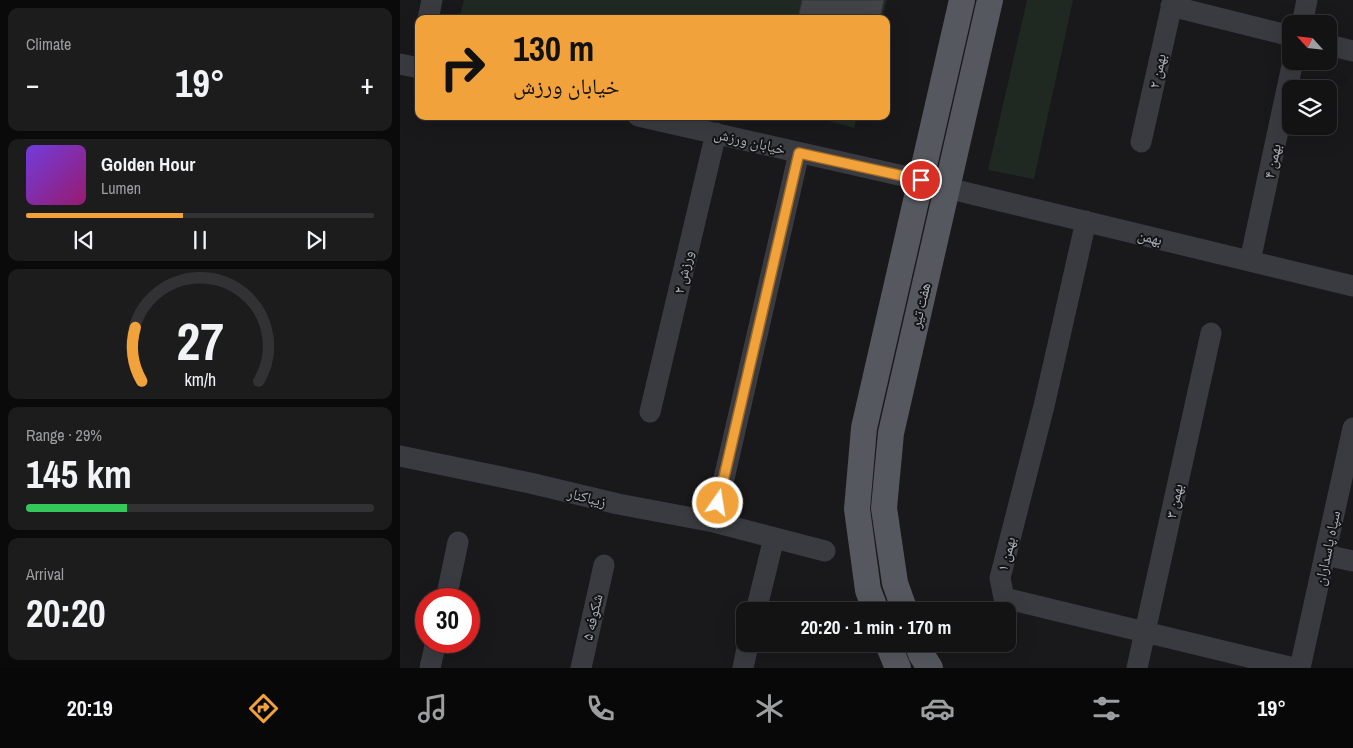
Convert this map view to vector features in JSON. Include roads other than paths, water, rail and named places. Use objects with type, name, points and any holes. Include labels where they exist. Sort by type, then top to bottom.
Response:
[{"type":"main road","name":"هفت تیر","points":[[873,602],[868,590],[857,509],[864,428],[962,0]]},
{"type":"main road","name":"هفت تیر","points":[[902,602],[895,583],[884,508],[891,433],[990,0]]},
{"type":"main road","points":[[891,652],[898,668]]},
{"type":"main road","points":[[920,652],[930,668]]},
{"type":"street","points":[[429,15],[432,0]]},
{"type":"street","points":[[1304,15],[1307,0]]},
{"type":"street","points":[[1172,3],[1282,34]]},
{"type":"street","name":"بهمن ۲","points":[[1141,142],[1172,3]]},
{"type":"street","points":[[1338,47],[1353,50]]},
{"type":"street","name":"بهمن ۴","points":[[1250,261],[1292,70]]},
{"type":"street","name":"خیابان ورزش","points":[[656,120],[921,180]]},
{"type":"street","name":"ورزش ۲","points":[[650,412],[716,133]]},
{"type":"street","points":[[714,522],[799,153]]},
{"type":"street","name":"بهمن","points":[[947,188],[1353,286]]},
{"type":"street","name":"بهمن ۱","points":[[1086,221],[1044,406],[1000,578],[1004,598],[1294,668]]},
{"type":"street","name":"بهمن ۳","points":[[1137,668],[1211,333]]},
{"type":"street","name":"سپاه پاسداران","points":[[1300,668],[1353,428]]},
{"type":"street","name":"زیباکنار","points":[[400,456],[530,483],[618,504],[714,522],[825,551]]},
{"type":"street","points":[[758,602],[774,538]]},
{"type":"street","points":[[448,588],[458,542]]},
{"type":"street","points":[[1325,555],[1353,562]]},
{"type":"street","name":"شکوفه ۵","points":[[581,668],[604,566]]},
{"type":"street","points":[[742,668],[746,652]]},
{"type":"street","points":[[430,668],[433,653]]}]
